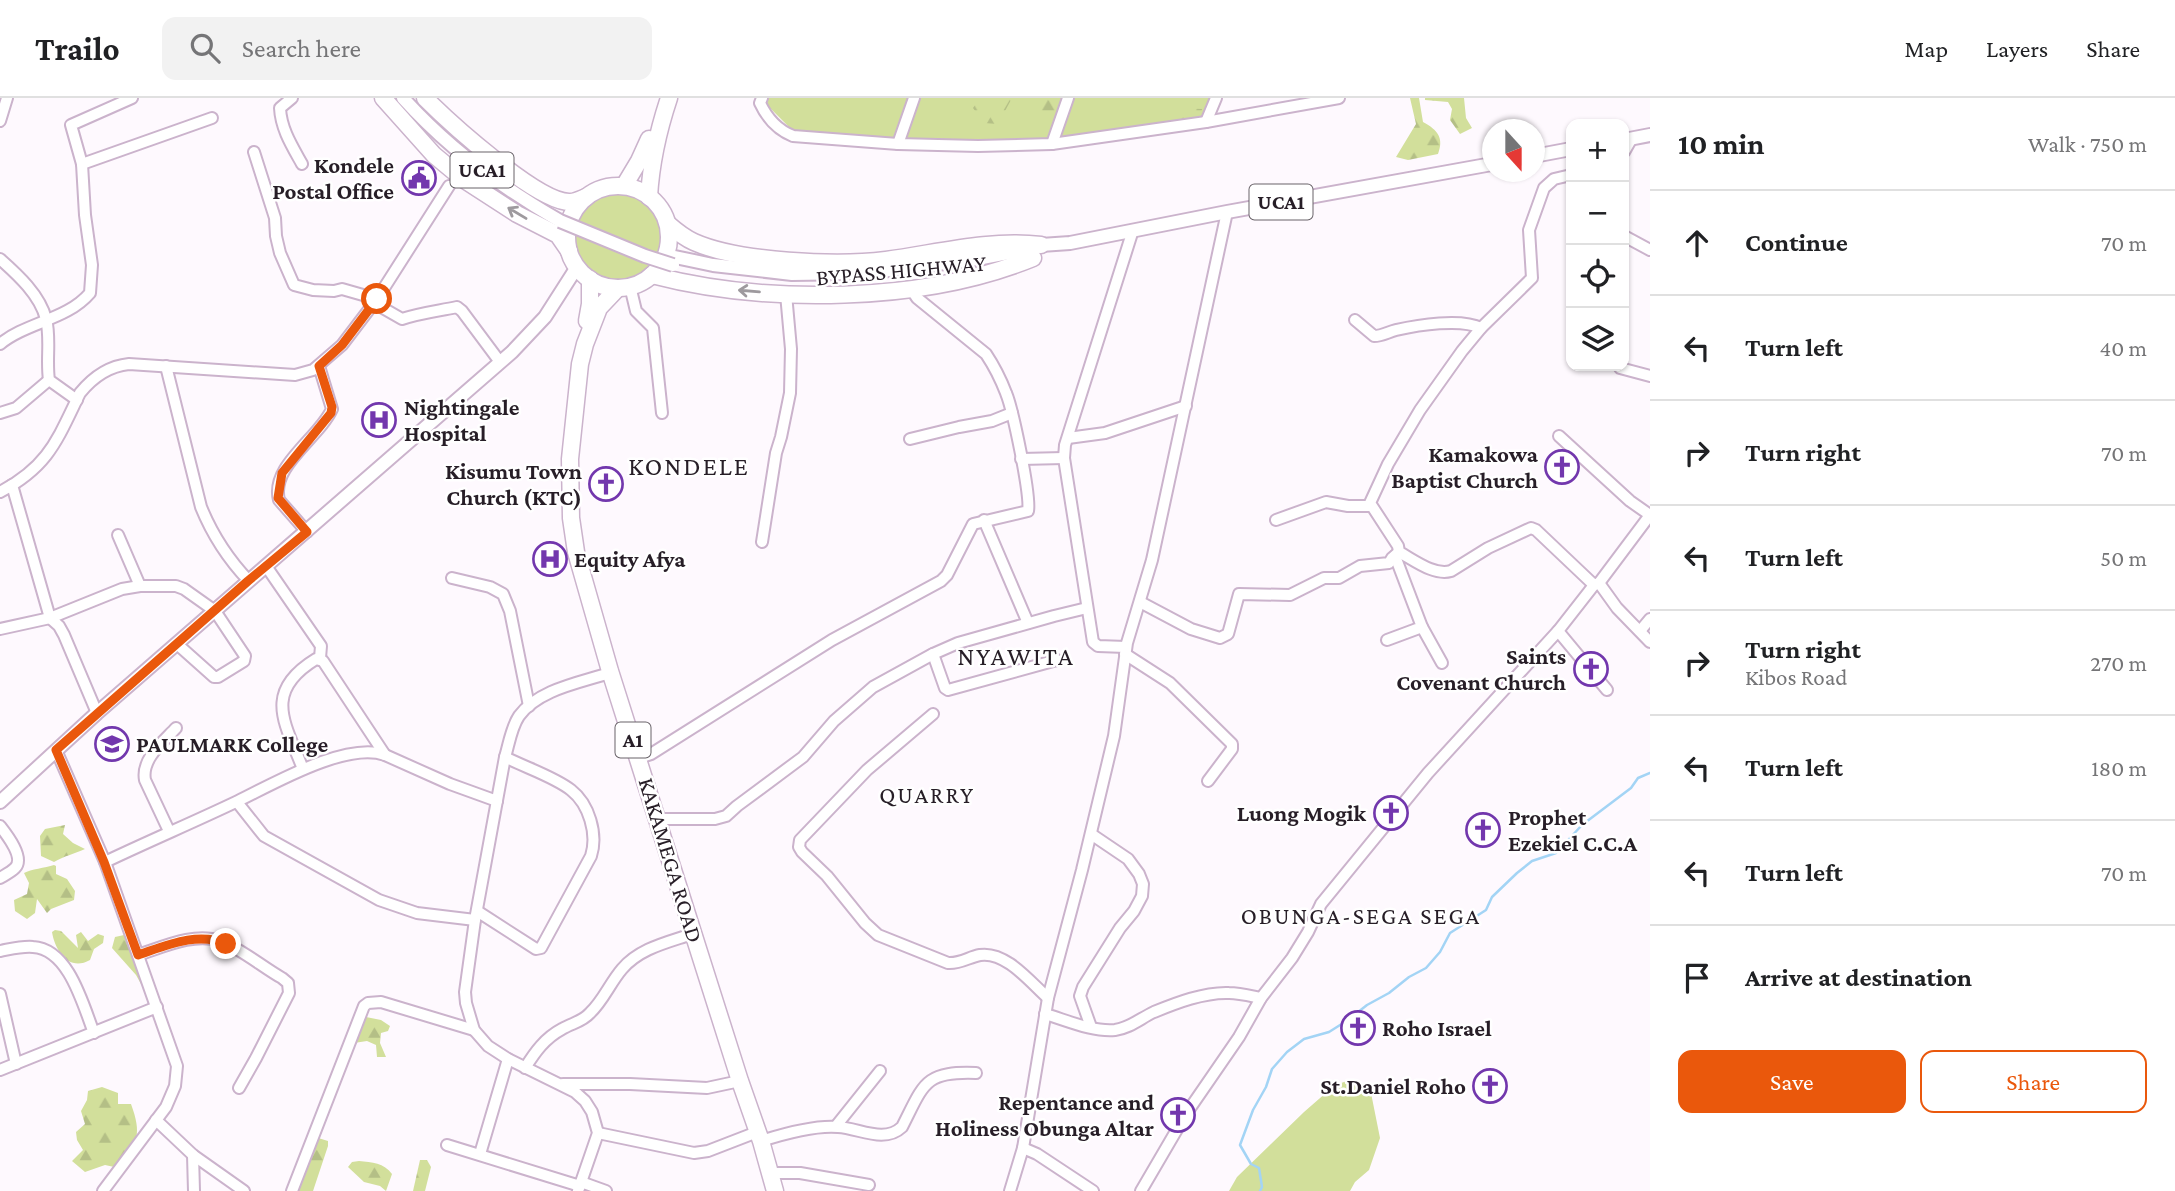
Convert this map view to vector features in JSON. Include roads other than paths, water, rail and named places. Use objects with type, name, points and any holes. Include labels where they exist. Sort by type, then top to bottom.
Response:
[{"type":"highway","points":[[383,98],[434,155],[463,179],[517,214],[558,235],[590,279],[603,285],[624,287]]},
{"type":"highway","points":[[624,187],[639,162],[663,98]]},
{"type":"highway","points":[[649,197],[656,137],[669,98]]},
{"type":"highway","points":[[415,101],[450,122],[485,153],[560,200],[572,202],[601,190],[624,187],[649,197],[658,204],[668,224],[668,246],[660,266],[652,275]]},
{"type":"highway","points":[[574,260],[568,243],[570,221],[575,211],[590,195]]},
{"type":"highway","points":[[668,224],[694,242],[712,249],[790,261],[884,260],[972,245],[1002,243],[1037,251]]},
{"type":"highway","points":[[652,275],[717,288],[786,294],[834,294],[911,289],[976,278],[1037,251]]},
{"type":"highway","name":"A1","points":[[624,287],[642,282],[652,275]]},
{"type":"highway","name":"KAKAMEGA ROAD","points":[[590,279],[590,304],[568,426],[565,481],[576,566],[606,674],[735,1082],[775,1191]]},
{"type":"highway","name":"KAKAMEGA ROAD","points":[[624,287],[599,308],[580,364],[570,459],[571,519],[579,565],[740,1081],[768,1191]]},
{"type":"main road","name":"BYPASS HIGHWAY","points":[[415,101],[485,161],[556,211],[675,257],[713,265],[792,274],[860,273],[978,261],[1030,249],[1037,251],[1227,212],[1482,166]]},
{"type":"main road","points":[[1629,139],[1650,135]]},
{"type":"main road","points":[[1545,154],[1566,150]]},
{"type":"main road","points":[[0,802],[97,713],[500,362],[545,317],[574,260]]},
{"type":"street","points":[[0,121],[7,98]]},
{"type":"street","points":[[0,344],[12,334],[47,322],[78,305],[90,293],[92,265],[82,164],[71,123],[132,98]]},
{"type":"street","points":[[292,98],[280,108],[281,115],[290,142],[302,164]]},
{"type":"street","points":[[762,98],[760,103],[764,112],[782,131],[793,136],[898,144],[978,146],[1052,144],[1206,122],[1339,98]]},
{"type":"street","points":[[898,144],[914,98]]},
{"type":"street","points":[[1052,144],[1068,98]]},
{"type":"street","points":[[1206,122],[1216,98]]},
{"type":"street","points":[[82,164],[212,118]]},
{"type":"street","points":[[254,152],[275,218],[280,253],[294,285],[313,290],[342,289],[376,301],[402,319],[457,307],[500,362]]},
{"type":"street","points":[[1442,663],[1422,626],[1397,554],[1398,546],[1371,506],[1370,499],[1420,410],[1462,351],[1481,328],[1532,278],[1529,230],[1544,188],[1554,179],[1566,176]]},
{"type":"street","points":[[0,492],[35,469],[52,450],[77,400],[92,380],[117,366],[129,364],[295,374],[306,373],[319,366],[342,345],[376,301],[449,186]]},
{"type":"street","points":[[1010,1191],[1023,1148],[1048,998],[1091,834],[1116,723],[1126,651],[1155,546],[1227,212]]},
{"type":"street","points":[[1133,230],[1064,458],[1087,608],[1096,645],[1126,651],[1170,683],[1231,744],[1231,751],[1208,781]]},
{"type":"street","points":[[1629,239],[1650,250]]},
{"type":"street","points":[[0,259],[29,288],[47,322],[49,380]]},
{"type":"street","points":[[624,287],[636,311],[653,328],[662,414]]},
{"type":"street","points":[[639,758],[651,754],[832,640],[941,581],[947,575],[973,524],[1028,511],[1029,501],[1007,394],[986,354],[917,299],[911,289]]},
{"type":"street","points":[[762,542],[776,453],[790,393],[791,349],[786,294]]},
{"type":"street","points":[[1355,320],[1374,336],[1405,328],[1450,323],[1472,324],[1481,328]]},
{"type":"street","points":[[166,366],[204,514],[224,551],[248,581]]},
{"type":"street","points":[[307,532],[278,496],[282,473],[331,413],[332,407],[319,366]]},
{"type":"street","points":[[1629,370],[1650,376]]},
{"type":"street","points":[[49,380],[77,400]]},
{"type":"street","points":[[0,413],[16,408],[49,380]]},
{"type":"street","points":[[1068,438],[1105,433],[1186,406]]},
{"type":"street","points":[[910,439],[959,427],[975,426],[1012,413]]},
{"type":"street","points":[[1141,1191],[1186,1114],[1239,1037],[1261,998],[1292,958],[1321,904],[1428,773],[1558,631],[1650,515],[1630,501],[1559,436]]},
{"type":"street","points":[[1021,459],[1064,458]]},
{"type":"street","points":[[12,485],[50,618],[64,635],[97,713]]},
{"type":"street","points":[[1276,520],[1326,502],[1371,506]]},
{"type":"street","points":[[984,520],[1028,623]]},
{"type":"street","points":[[1397,554],[1436,571],[1451,571],[1488,548],[1531,528],[1597,584],[1650,642]]},
{"type":"street","points":[[118,535],[140,586]]},
{"type":"street","points":[[1140,602],[1191,629],[1220,638],[1228,634],[1239,594],[1290,595],[1324,578],[1339,578],[1360,566],[1389,563],[1397,554]]},
{"type":"street","points":[[266,566],[321,646],[320,659],[385,755]]},
{"type":"street","points":[[452,578],[490,587],[503,594],[510,611],[529,706]]},
{"type":"street","points":[[0,629],[50,618],[122,589],[140,586],[182,587],[215,611],[243,651],[244,661],[214,677],[177,644]]},
{"type":"street","points":[[658,819],[715,819],[726,816],[799,760],[831,723],[863,695],[933,653],[958,643],[1087,608]]},
{"type":"street","points":[[1640,631],[1650,619]]},
{"type":"street","points":[[1387,640],[1422,626]]},
{"type":"street","points":[[1558,631],[1607,690]]},
{"type":"street","points":[[933,653],[948,690],[1057,660]]},
{"type":"street","points":[[303,769],[282,716],[282,699],[292,680],[309,663],[320,659]]},
{"type":"street","points":[[580,1186],[598,1133],[592,1112],[575,1092],[525,1068],[488,1046],[474,1030],[465,992],[505,757],[515,724],[529,706],[548,694],[606,674]]},
{"type":"street","points":[[933,714],[867,770],[800,840],[799,847],[878,935],[948,962],[958,962],[978,955],[994,955],[1008,963],[1048,998]]},
{"type":"street","points":[[169,831],[144,773],[152,754],[176,728]]},
{"type":"street","points":[[56,750],[104,862],[177,1066],[172,1097],[103,1191]]},
{"type":"street","points":[[104,862],[303,769],[359,752],[385,755],[450,784],[497,801]]},
{"type":"street","points":[[237,802],[264,836],[379,900],[417,913],[476,916],[536,949],[541,948],[591,856],[594,844],[590,819],[573,791],[505,757]]},
{"type":"street","points":[[0,826],[13,844],[19,862],[17,867],[0,878]]},
{"type":"street","points":[[1091,834],[1128,859],[1143,884],[1142,896],[1134,911],[1120,928],[1083,987],[1080,996],[1091,1027]]},
{"type":"street","points":[[525,1068],[549,1037],[564,1027],[579,1023],[589,1015],[622,969],[642,952],[689,936]]},
{"type":"street","points":[[138,955],[194,939],[213,939],[226,944],[288,983],[289,993],[239,1088]]},
{"type":"street","points":[[0,951],[35,947],[52,953],[68,971],[94,1033]]},
{"type":"street","points":[[0,994],[16,1064]]},
{"type":"street","points":[[1045,1014],[1104,1030],[1122,1028],[1171,1005],[1216,994],[1261,998]]},
{"type":"street","points":[[292,1191],[364,1006],[381,1002],[474,1030]]},
{"type":"street","points":[[0,1070],[157,1007]]},
{"type":"street","points":[[480,1154],[508,1059]]},
{"type":"street","points":[[836,1126],[880,1071]]},
{"type":"street","points":[[598,1133],[694,1153],[756,1138],[836,1126],[878,1135],[896,1133],[927,1082],[952,1072],[976,1073]]},
{"type":"street","points":[[560,1084],[707,1088],[735,1082]]},
{"type":"street","points":[[156,1120],[193,1156],[244,1191]]},
{"type":"street","points":[[447,1145],[580,1186],[606,1191]]},
{"type":"street","points":[[1023,1148],[1037,1154],[1093,1191]]},
{"type":"street","points":[[193,1156],[194,1191]]},
{"type":"street","points":[[770,1173],[800,1173],[869,1185]]},
{"type":"waterway","points":[[1260,1191],[1262,1187],[1259,1168],[1251,1164],[1240,1145],[1272,1069],[1287,1052],[1304,1039],[1329,1032],[1426,968],[1440,952],[1450,933],[1486,910],[1492,897],[1517,873],[1532,861],[1556,853],[1582,825],[1631,788],[1638,778],[1650,773]]},
{"type":"place","name":"Kondele Postal Office","points":[[419,178]]},
{"type":"place","name":"Nightingale Hospital","points":[[379,420]]},
{"type":"place","name":"Kamakowa Baptist Church","points":[[1562,467]]},
{"type":"place","name":"Kisumu Town Church (KTC)","points":[[606,484]]},
{"type":"place","name":"Equity Afya","points":[[550,559]]},
{"type":"place","name":"Saints Covenant Church","points":[[1591,669]]},
{"type":"place","name":"PAULMARK College","points":[[112,744]]},
{"type":"place","name":"Luong Mogik","points":[[1391,813]]},
{"type":"place","name":"Prophet Ezekiel C.C.A","points":[[1483,830]]},
{"type":"place","name":"Roho Israel","points":[[1358,1028]]},
{"type":"place","name":"St.Daniel Roho","points":[[1490,1086]]},
{"type":"place","name":"Repentance and Holiness Obunga Altar","points":[[1178,1115]]},
{"type":"district","name":"KONDELE","points":[[689,466]]},
{"type":"district","name":"NYAWITA","points":[[1016,656]]},
{"type":"district","name":"QUARRY","points":[[927,795]]},
{"type":"district","name":"OBUNGA-SEGA SEGA","points":[[1361,916]]}]
